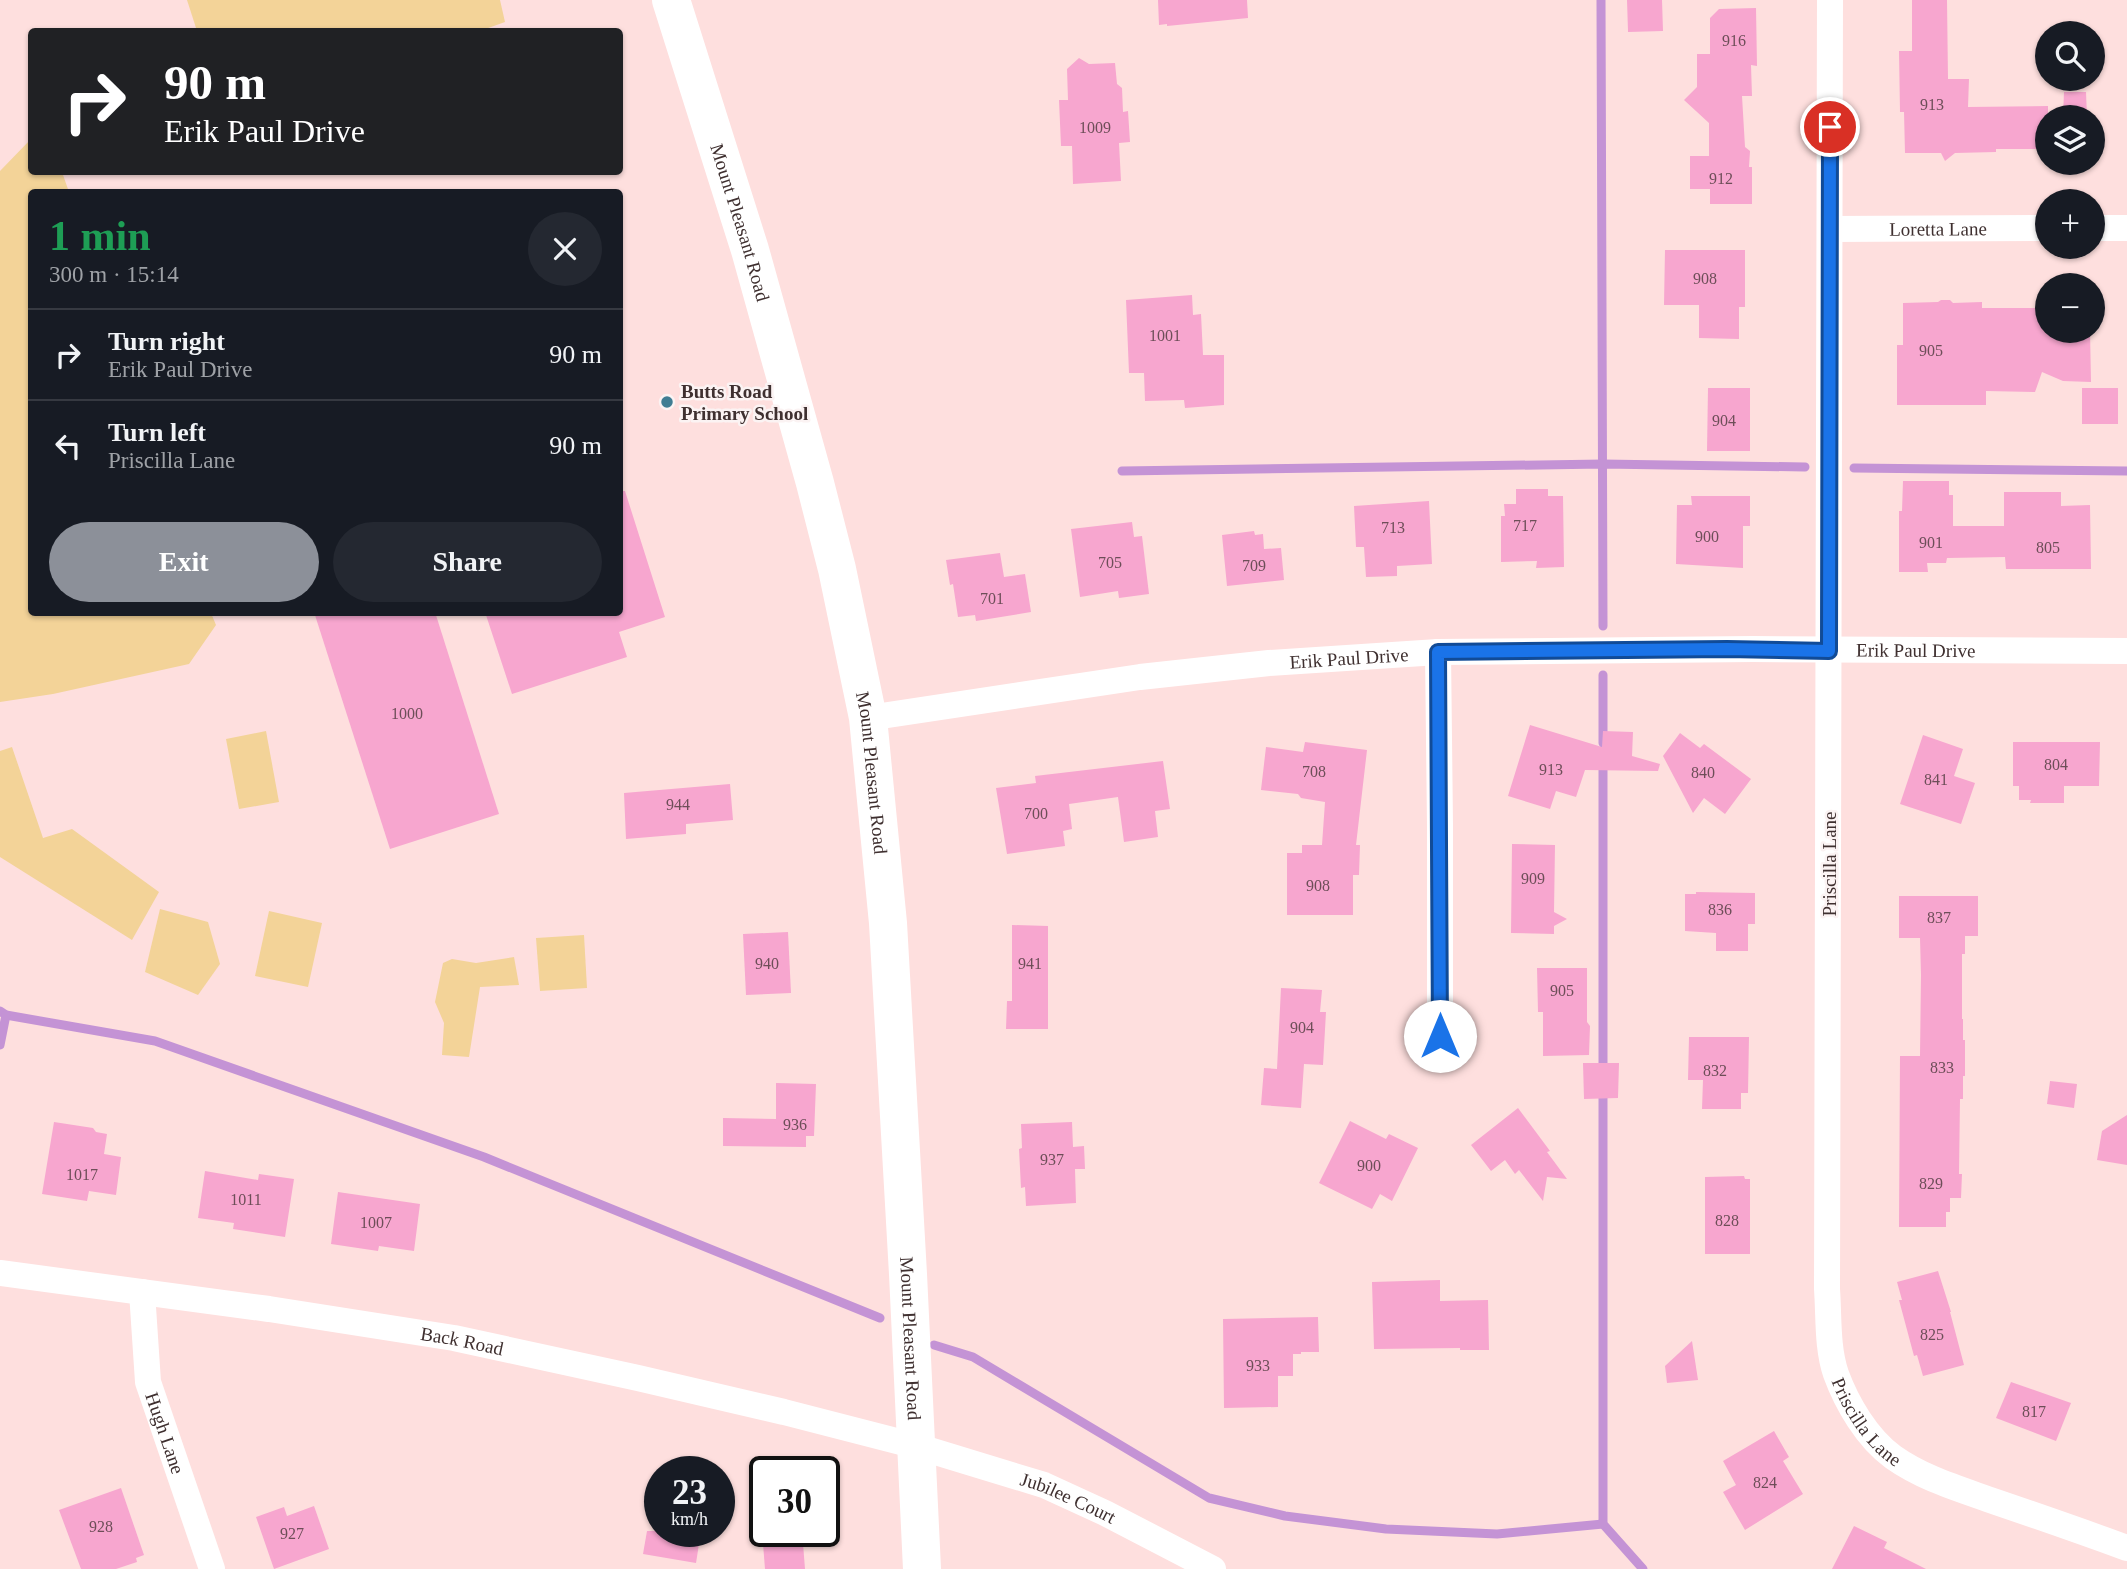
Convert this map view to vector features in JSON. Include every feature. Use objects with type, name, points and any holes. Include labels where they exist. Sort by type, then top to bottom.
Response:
[{"type":"highway","name":"Mount Pleasant Road","points":[[671,0],[751,250],[815,483],[837,569],[868,718],[888,923],[922,1569]]},
{"type":"street","name":"Priscilla Lane","points":[[1830,0],[1827,1289],[1830,1348],[1836,1374],[1851,1405],[1864,1426],[1892,1456],[1928,1478],[2127,1548]]},
{"type":"street","name":"Loretta Lane","points":[[1830,229],[2035,228]]},
{"type":"street","points":[[2105,228],[2127,228]]},
{"type":"street","name":"Erik Paul Drive","points":[[868,718],[1140,677],[1269,663],[1438,652],[1739,649],[2127,651]]},
{"type":"street","points":[[1438,652],[1440,1036]]},
{"type":"street","name":"Back Road","points":[[0,1273],[283,1311],[454,1338],[651,1381],[916,1446]]},
{"type":"street","name":"Hugh Lane","points":[[142,1293],[148,1382],[212,1569]]},
{"type":"street","name":"Jubilee Court","points":[[916,1446],[1044,1485],[1213,1569]]},
{"type":"shaded area","points":[[187,0],[500,0],[505,22],[488,28],[196,28]]},
{"type":"shaded area","points":[[28,142],[28,175],[63,175],[68,189],[28,189],[28,616],[212,616],[216,625],[189,664],[53,694],[0,702],[0,171]]},
{"type":"shaded area","points":[[266,731],[279,802],[239,809],[226,739]]},
{"type":"shaded area","points":[[12,747],[43,838],[72,829],[159,892],[132,940],[0,857],[0,751]]},
{"type":"shaded area","points":[[160,909],[208,922],[220,964],[198,995],[145,972]]},
{"type":"shaded area","points":[[269,911],[322,923],[308,987],[255,976]]},
{"type":"shaded area","points":[[584,935],[587,988],[540,991],[536,938]]},
{"type":"shaded area","points":[[514,957],[519,985],[480,987],[469,1057],[442,1055],[444,1023],[435,1002],[443,963],[452,959],[476,963]]},
{"type":"building","points":[[1158,0],[1247,0],[1248,18],[1159,25]]},
{"type":"building","points":[[1627,0],[1662,0],[1663,31],[1628,32]]},
{"type":"building","points":[[1912,0],[1947,0],[1948,79],[1969,79],[1968,107],[2035,106],[2035,149],[1955,153],[1945,161],[1941,153],[1905,153],[1904,112],[1900,112],[1899,51],[1912,51]]},
{"type":"building","points":[[1756,8],[1757,66],[1751,65],[1752,96],[1742,96],[1745,147],[1750,151],[1749,167],[1752,167],[1752,204],[1710,204],[1710,189],[1690,189],[1690,156],[1709,156],[1709,123],[1684,100],[1697,87],[1697,54],[1710,54],[1710,18],[1719,9]]},
{"type":"building","points":[[1079,58],[1089,64],[1115,63],[1117,84],[1122,88],[1123,112],[1128,111],[1130,142],[1119,143],[1121,181],[1073,184],[1072,146],[1061,146],[1059,100],[1068,100],[1067,69]]},
{"type":"building","points":[[2064,92],[2086,92],[2087,105],[2063,105]]},
{"type":"building","points":[[1665,250],[1745,250],[1745,307],[1739,307],[1739,339],[1699,338],[1699,305],[1664,305]]},
{"type":"building","points":[[1192,295],[1193,315],[1201,314],[1203,355],[1224,355],[1224,405],[1185,408],[1184,400],[1145,401],[1144,373],[1129,373],[1126,300]]},
{"type":"building","points":[[1982,302],[1982,308],[2035,308],[2035,343],[2090,343],[2091,382],[2063,381],[2042,372],[2035,392],[1986,391],[1986,405],[1897,405],[1897,345],[1903,345],[1903,303]]},
{"type":"building","points":[[1708,388],[1750,388],[1750,451],[1707,451]]},
{"type":"building","points":[[2082,388],[2118,388],[2118,424],[2082,424]]},
{"type":"building","points":[[1903,481],[1949,481],[1949,495],[1953,495],[1953,526],[2004,526],[2004,492],[2061,492],[2061,506],[2090,505],[2091,569],[2006,569],[2005,557],[1947,558],[1946,563],[1927,563],[1928,572],[1899,572],[1899,511],[1902,511]]},
{"type":"building","points":[[1516,489],[1548,489],[1548,496],[1563,496],[1564,567],[1536,568],[1537,561],[1501,562],[1501,516],[1505,516],[1504,504],[1516,504]]},
{"type":"building","points":[[625,491],[665,617],[619,632],[627,657],[512,694],[486,616],[623,616]]},
{"type":"building","points":[[1691,496],[1750,496],[1750,526],[1743,526],[1743,568],[1676,564],[1677,505],[1692,505]]},
{"type":"building","points":[[1429,501],[1432,564],[1397,566],[1397,576],[1366,577],[1364,547],[1356,547],[1354,506]]},
{"type":"building","points":[[1132,522],[1134,537],[1142,536],[1149,594],[1119,598],[1118,591],[1080,597],[1071,529]]},
{"type":"building","points":[[1254,531],[1255,535],[1263,534],[1264,549],[1281,548],[1284,580],[1227,586],[1222,535]]},
{"type":"building","points":[[1000,553],[1004,577],[1025,574],[1031,612],[976,621],[975,615],[958,617],[946,560]]},
{"type":"building","points":[[315,616],[436,616],[499,814],[390,849]]},
{"type":"building","points":[[1530,725],[1602,747],[1603,731],[1633,732],[1632,756],[1660,764],[1658,771],[1585,770],[1576,797],[1556,791],[1550,809],[1508,796]]},
{"type":"building","points":[[1680,733],[1700,748],[1704,744],[1751,779],[1725,814],[1704,798],[1693,813],[1663,756]]},
{"type":"building","points":[[1923,735],[1963,749],[1954,776],[1975,783],[1961,824],[1900,804]]},
{"type":"building","points":[[1305,742],[1367,750],[1356,845],[1360,845],[1359,875],[1353,875],[1353,915],[1287,915],[1287,853],[1302,853],[1302,845],[1322,845],[1325,802],[1301,798],[1298,794],[1261,790],[1266,747],[1303,752]]},
{"type":"building","points":[[2013,742],[2100,742],[2099,786],[2064,786],[2064,803],[2030,803],[2031,800],[2019,800],[2019,786],[2013,786]]},
{"type":"building","points":[[1163,761],[1170,809],[1155,811],[1158,837],[1124,842],[1118,797],[1069,804],[1072,829],[1063,831],[1065,846],[1007,854],[996,788],[1036,783],[1035,776]]},
{"type":"building","points":[[730,784],[733,820],[686,824],[686,834],[626,839],[624,793]]},
{"type":"building","points":[[1512,844],[1555,845],[1554,912],[1567,919],[1554,926],[1554,934],[1511,933]]},
{"type":"building","points":[[1755,893],[1755,924],[1748,924],[1748,951],[1716,951],[1716,933],[1685,931],[1685,894]]},
{"type":"building","points":[[1899,896],[1978,896],[1978,936],[1965,936],[1965,954],[1962,954],[1965,1076],[1963,1099],[1960,1099],[1961,1198],[1950,1198],[1946,1227],[1899,1227],[1900,1056],[1920,1056],[1921,975],[1920,938],[1899,938]]},
{"type":"building","points":[[1012,925],[1048,926],[1048,1029],[1006,1029],[1007,1001],[1012,1001]]},
{"type":"building","points":[[788,932],[791,993],[746,995],[743,934]]},
{"type":"building","points":[[1537,968],[1587,968],[1589,1055],[1543,1056],[1543,1012],[1538,1012]]},
{"type":"building","points":[[1281,988],[1322,990],[1320,1012],[1326,1012],[1323,1065],[1304,1064],[1301,1108],[1261,1105],[1264,1068],[1277,1069]]},
{"type":"building","points":[[1689,1037],[1749,1037],[1748,1093],[1741,1093],[1741,1109],[1702,1109],[1703,1080],[1688,1080]]},
{"type":"building","points":[[1583,1063],[1619,1063],[1618,1098],[1584,1099]]},
{"type":"building","points":[[2050,1081],[2077,1084],[2074,1108],[2047,1104]]},
{"type":"building","points":[[776,1083],[816,1084],[814,1136],[806,1136],[806,1147],[723,1146],[723,1118],[776,1119]]},
{"type":"building","points":[[1518,1108],[1567,1179],[1547,1177],[1543,1201],[1519,1170],[1515,1174],[1505,1160],[1491,1171],[1471,1145]]},
{"type":"building","points":[[2127,1115],[2127,1165],[2097,1160],[2102,1131]]},
{"type":"building","points":[[1350,1121],[1386,1139],[1389,1134],[1418,1148],[1392,1201],[1380,1194],[1372,1209],[1319,1183]]},
{"type":"building","points":[[54,1122],[93,1128],[96,1132],[107,1134],[104,1154],[121,1157],[116,1195],[89,1191],[87,1201],[42,1194]]},
{"type":"building","points":[[1072,1122],[1073,1147],[1084,1146],[1085,1169],[1075,1169],[1076,1203],[1026,1206],[1025,1187],[1021,1188],[1021,1124]]},
{"type":"building","points":[[205,1171],[258,1180],[259,1174],[294,1179],[285,1237],[233,1229],[234,1223],[198,1218]]},
{"type":"building","points":[[1744,1176],[1745,1179],[1750,1179],[1750,1254],[1705,1254],[1705,1177]]},
{"type":"building","points":[[338,1192],[420,1204],[414,1251],[379,1246],[378,1251],[331,1244]]},
{"type":"building","points":[[1938,1271],[1964,1365],[1923,1376],[1917,1355],[1914,1356],[1897,1282]]},
{"type":"building","points":[[1440,1280],[1440,1301],[1488,1300],[1489,1350],[1374,1349],[1372,1282]]},
{"type":"building","points":[[1318,1317],[1319,1352],[1293,1354],[1293,1376],[1278,1376],[1278,1407],[1224,1408],[1223,1319]]},
{"type":"building","points":[[1692,1341],[1698,1380],[1667,1383],[1665,1366]]},
{"type":"building","points":[[2011,1382],[2071,1403],[2056,1441],[1996,1418]]},
{"type":"building","points":[[1774,1431],[1789,1457],[1783,1461],[1803,1494],[1745,1530],[1723,1492],[1736,1485],[1723,1461]]},
{"type":"building","points":[[121,1488],[144,1555],[136,1558],[137,1562],[116,1569],[81,1569],[59,1510]]},
{"type":"building","points":[[314,1506],[329,1549],[274,1569],[256,1517],[284,1507],[287,1516]]},
{"type":"building","points":[[1854,1526],[1887,1542],[1884,1548],[1926,1569],[1832,1569]]},
{"type":"building","points":[[644,1547],[698,1547],[696,1563],[643,1554]]},
{"type":"building","points":[[763,1547],[803,1547],[805,1569],[765,1569]]},
{"type":"waterway","points":[[1601,0],[1603,626]]},
{"type":"waterway","points":[[1122,471],[1603,464],[1805,467]]},
{"type":"waterway","points":[[1854,468],[2127,471]]},
{"type":"waterway","points":[[1603,675],[1603,743]]},
{"type":"waterway","points":[[1603,760],[1603,1072]]},
{"type":"waterway","points":[[0,1011],[6,1015],[155,1041],[484,1157],[880,1318]]},
{"type":"waterway","points":[[0,1045],[6,1015]]},
{"type":"waterway","points":[[1603,1089],[1603,1524],[1643,1569]]},
{"type":"waterway","points":[[934,1345],[973,1357],[1209,1498],[1285,1516],[1386,1529],[1497,1534],[1603,1524]]},
{"type":"place","name":"Butts Road Primary School","points":[[667,402]]},
{"type":"route","points":[[1440,1036],[1438,652],[1727,649],[1829,651],[1830,127]]}]
